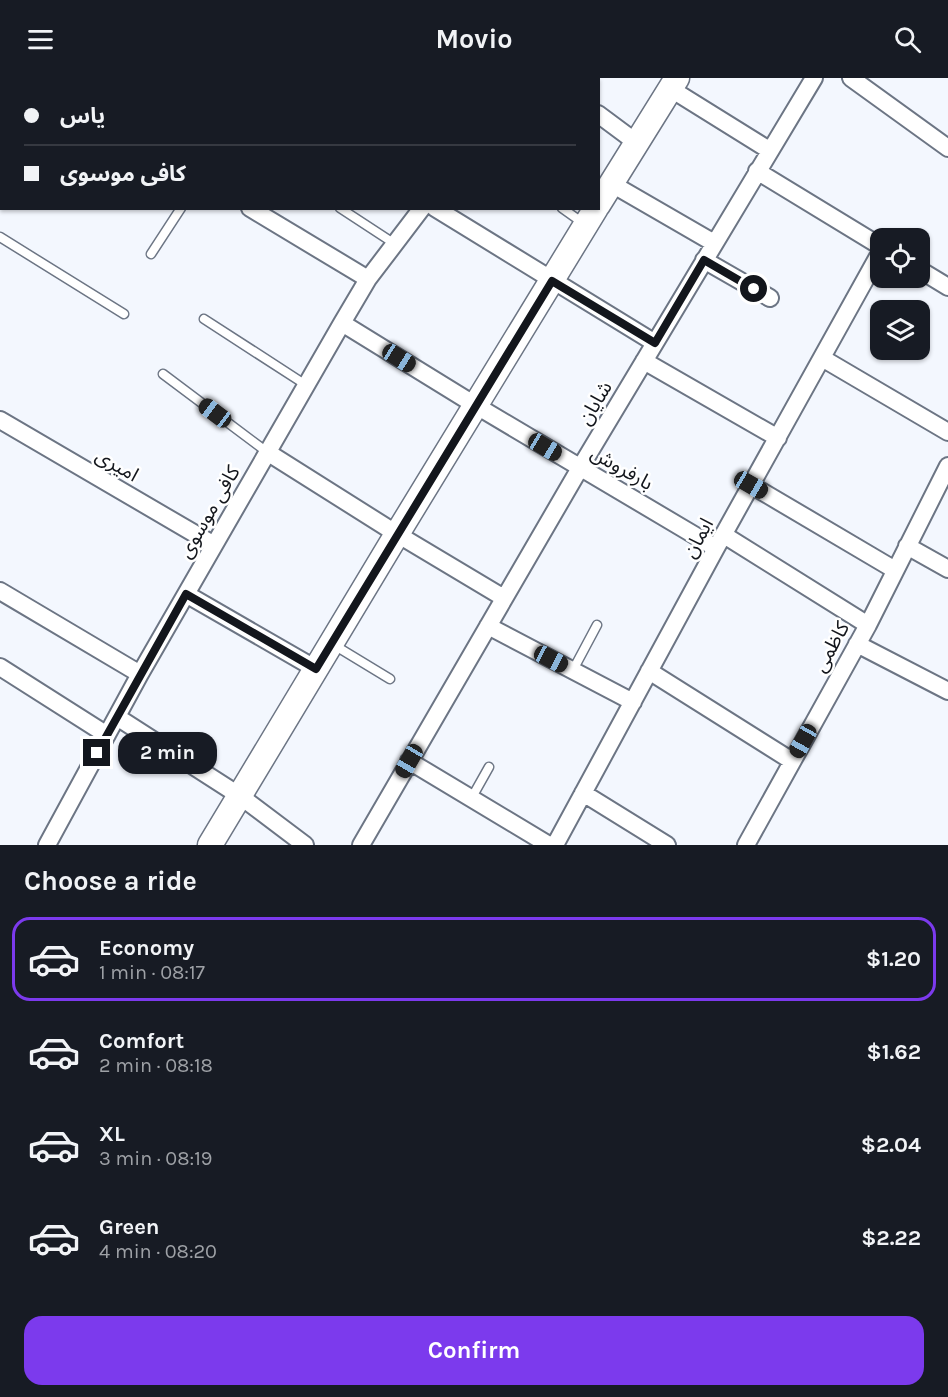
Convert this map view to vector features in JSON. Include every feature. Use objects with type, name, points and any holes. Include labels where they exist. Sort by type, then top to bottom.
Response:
[{"type":"street","name":"شایان","points":[[361,845],[580,468],[814,78]]},
{"type":"street","points":[[851,78],[948,148]]},
{"type":"street","points":[[600,203],[674,83],[770,150]]},
{"type":"street","points":[[600,115],[638,142]]},
{"type":"street","points":[[757,171],[870,240]]},
{"type":"street","points":[[612,183],[714,243]]},
{"type":"street","points":[[253,210],[368,279]]},
{"type":"street","name":"کافی موسوی","points":[[47,845],[140,674],[342,323],[368,279],[420,210]]},
{"type":"street","points":[[438,210],[655,343]]},
{"type":"street","points":[[210,845],[594,213]]},
{"type":"street","points":[[704,260],[770,298]]},
{"type":"street","name":"ایمان","points":[[555,845],[870,271]]},
{"type":"street","points":[[930,276],[948,287]]},
{"type":"street","name":"بارفروش","points":[[342,323],[580,468],[720,541],[868,625]]},
{"type":"street","points":[[822,358],[948,432]]},
{"type":"street","points":[[644,360],[778,438]]},
{"type":"street","name":"امیری","points":[[0,420],[214,545]]},
{"type":"street","points":[[267,452],[504,598]]},
{"type":"street","name":"کاظمی","points":[[746,845],[868,625],[948,466]]},
{"type":"street","points":[[751,485],[894,570]]},
{"type":"street","points":[[907,546],[948,569]]},
{"type":"street","points":[[0,591],[140,674]]},
{"type":"street","points":[[186,594],[316,669]]},
{"type":"street","points":[[488,626],[633,702]]},
{"type":"street","points":[[857,644],[948,692]]},
{"type":"street","points":[[0,668],[107,735]]},
{"type":"street","points":[[649,671],[792,761]]},
{"type":"street","points":[[117,717],[240,796],[305,845]]},
{"type":"street","points":[[409,761],[549,845]]},
{"type":"street","points":[[583,793],[667,845]]},
{"type":"lane","points":[[151,254],[180,210]]},
{"type":"lane","points":[[343,210],[395,244]]},
{"type":"lane","points":[[575,210],[594,213]]},
{"type":"lane","points":[[0,237],[124,314]]},
{"type":"lane","points":[[204,319],[306,385]]},
{"type":"lane","points":[[163,374],[267,452]]},
{"type":"lane","points":[[573,670],[597,625]]},
{"type":"lane","points":[[332,643],[390,680]]},
{"type":"lane","points":[[471,799],[489,767]]},
{"type":"route","points":[[97,753],[186,594],[316,669],[552,281],[655,343],[704,260],[754,289]]}]
